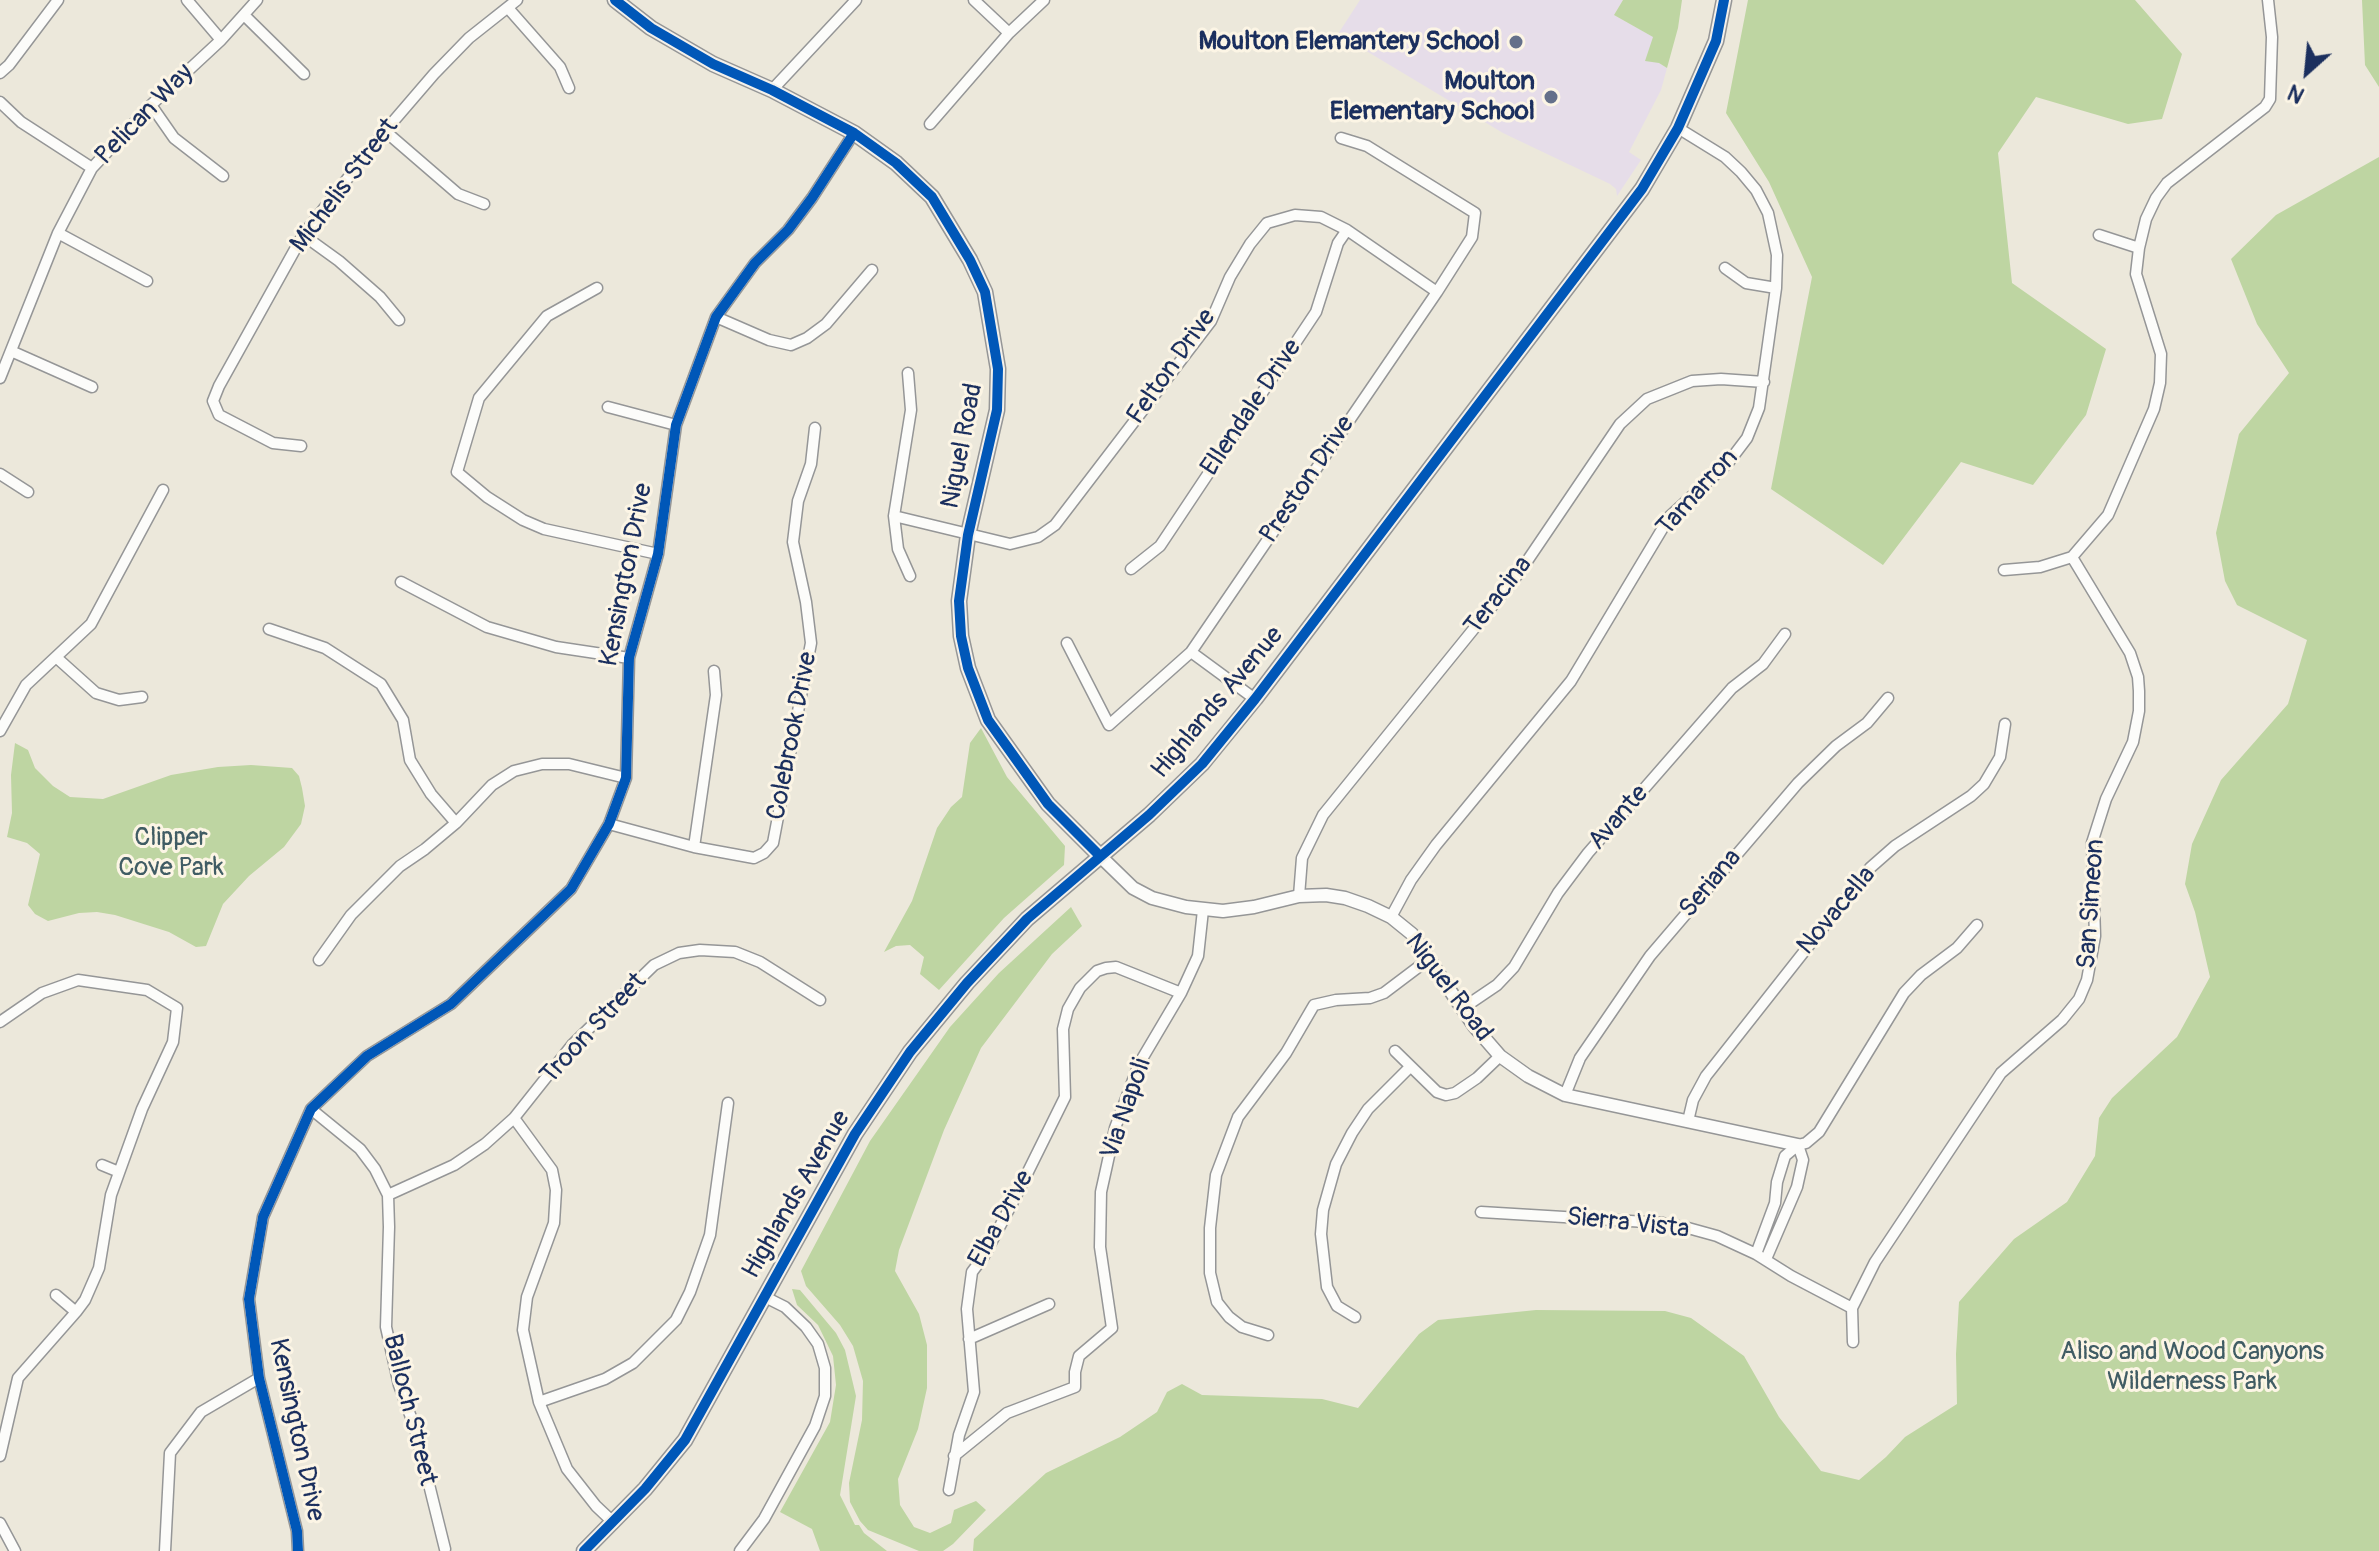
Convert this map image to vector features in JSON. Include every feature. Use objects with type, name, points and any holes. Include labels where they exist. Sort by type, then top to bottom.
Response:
[{"type":"main road","name":"Niguel Road","points":[[615,0],[651,28],[713,64],[772,90],[854,133],[896,163],[932,197],[970,260],[985,292],[998,369],[997,410],[968,535],[959,601],[961,636],[968,668],[988,720],[1048,804],[1099,855]]},
{"type":"main road","name":"Highlands Avenue","points":[[584,1551],[614,1523],[685,1440],[855,1134],[910,1052],[967,983],[1027,919],[1149,815],[1202,764],[1255,699],[1642,189],[1678,128],[1716,41],[1724,0]]},
{"type":"street","points":[[0,73],[58,0]]},
{"type":"street","points":[[187,0],[221,40]]},
{"type":"street","name":"Pelican Way","points":[[0,378],[58,233],[92,168],[257,0]]},
{"type":"street","points":[[772,90],[856,0]]},
{"type":"street","points":[[974,0],[1009,33]]},
{"type":"street","points":[[930,124],[1009,33],[1044,0]]},
{"type":"street","points":[[2004,570],[2040,567],[2072,557],[2108,515],[2154,409],[2160,383],[2161,354],[2136,274],[2139,248],[2151,208],[2167,183],[2265,107],[2270,99],[2272,37],[2268,0]]},
{"type":"street","points":[[512,4],[560,67],[569,88]]},
{"type":"street","name":"Michelis Street","points":[[301,446],[273,443],[219,415],[213,401],[303,235],[385,131],[451,56],[512,4]]},
{"type":"street","points":[[244,15],[304,74]]},
{"type":"street","points":[[1,104],[21,122],[92,168]]},
{"type":"street","points":[[151,105],[174,138],[223,176]]},
{"type":"street","name":"Tamarron","points":[[1391,917],[1411,880],[1436,845],[1571,681],[1670,516],[1728,463],[1747,438],[1759,408],[1776,288],[1774,236],[1768,213],[1756,190],[1725,157],[1678,128]]},
{"type":"street","points":[[385,131],[458,194],[484,204]]},
{"type":"street","name":"Kensington Drive","points":[[298,1551],[297,1531],[259,1378],[249,1299],[263,1217],[311,1109],[367,1056],[462,994],[571,889],[609,824],[626,778],[629,658],[658,554],[676,425],[716,317],[755,263],[788,230],[812,198],[854,133]]},
{"type":"street","name":"Preston Drive","points":[[1067,643],[1109,725],[1191,652],[1472,237],[1475,213],[1367,146],[1341,138]]},
{"type":"street","name":"Felton Drive","points":[[894,516],[1010,544],[1038,537],[1055,525],[1211,321],[1230,277],[1267,223],[1295,215],[1321,217],[1347,230],[1437,292]]},
{"type":"street","name":"Ellendale Drive","points":[[1131,569],[1160,546],[1316,312],[1338,243],[1347,230]]},
{"type":"street","points":[[58,233],[147,281]]},
{"type":"street","points":[[303,235],[380,297],[399,320]]},
{"type":"street","points":[[2099,235],[2139,248]]},
{"type":"street","points":[[1725,268],[1746,283],[1776,288]]},
{"type":"street","points":[[716,317],[769,340],[791,345],[826,324],[872,270]]},
{"type":"street","points":[[597,288],[547,316],[479,398],[457,472],[487,497],[523,520],[544,529],[658,554]]},
{"type":"street","points":[[11,351],[92,387]]},
{"type":"street","points":[[908,373],[911,410],[894,516],[898,549],[910,576]]},
{"type":"street","name":"Teracina","points":[[1299,896],[1302,858],[1323,815],[1519,573],[1620,424],[1647,399],[1692,381],[1721,379],[1764,382]]},
{"type":"street","points":[[608,407],[676,425]]},
{"type":"street","name":"Colebrook Drive","points":[[694,847],[754,858],[773,843],[811,643],[793,542],[798,501],[811,464],[815,428]]},
{"type":"street","points":[[0,474],[28,492]]},
{"type":"street","points":[[0,731],[26,685],[91,624],[163,490]]},
{"type":"street","name":"San Simeon","points":[[1853,1342],[1852,1308],[1875,1262],[2001,1073],[2062,1020],[2079,999],[2087,980],[2095,936],[2092,843],[2106,799],[2133,742],[2139,691],[2130,653],[2072,557]]},
{"type":"street","points":[[401,582],[487,627],[556,647],[629,658]]},
{"type":"street","points":[[269,629],[325,648],[381,684],[403,720],[410,760],[431,794],[456,823]]},
{"type":"street","name":"Avante","points":[[1463,1008],[1497,985],[1514,967],[1558,893],[1588,853],[1732,688],[1763,664],[1785,634]]},
{"type":"street","points":[[1191,652],[1255,699]]},
{"type":"street","points":[[57,658],[96,693],[119,700],[142,697]]},
{"type":"street","points":[[609,824],[694,847],[716,695],[714,671]]},
{"type":"street","name":"Seriana","points":[[1565,1095],[1580,1058],[1650,956],[1798,783],[1836,746],[1867,723],[1888,698]]},
{"type":"street","name":"Novacella","points":[[1688,1121],[1693,1100],[1706,1076],[1870,868],[1895,846],[1971,796],[1984,784],[2000,757],[2005,724]]},
{"type":"street","points":[[319,960],[351,915],[390,876],[456,823],[492,785],[514,771],[542,764],[569,764],[626,778]]},
{"type":"street","name":"Niguel Road","points":[[1099,855],[1133,888],[1152,898],[1203,910],[1254,907],[1299,896],[1345,898],[1391,917],[1412,934],[1474,1026],[1500,1056],[1528,1076],[1565,1095],[1798,1145]]},
{"type":"street","name":"Via Napoli","points":[[954,1456],[1007,1413],[1075,1387],[1079,1356],[1112,1328],[1100,1247],[1101,1192],[1125,1099],[1139,1064],[1181,993],[1198,956],[1203,910]]},
{"type":"street","points":[[1761,1257],[1785,1156],[1819,1132],[1904,993],[1921,975],[1957,948],[1977,925]]},
{"type":"street","name":"Troon Street","points":[[388,1195],[454,1165],[485,1144],[514,1118],[572,1045],[654,965],[679,953],[700,950],[735,952],[760,962],[820,1000]]},
{"type":"street","points":[[1268,1335],[1235,1323],[1217,1302],[1213,1291],[1209,1252],[1216,1175],[1235,1125],[1286,1053],[1314,1005],[1370,998],[1384,993],[1429,959]]},
{"type":"street","name":"Elba Drive","points":[[949,1490],[954,1456],[974,1392],[967,1300],[972,1272],[1015,1198],[1065,1097],[1063,1029],[1068,1009],[1080,988],[1097,971],[1106,968],[1116,967],[1181,993]]},
{"type":"street","points":[[0,1022],[42,993],[78,980],[147,990],[177,1008],[173,1042],[142,1109],[111,1195],[99,1268],[85,1300],[18,1378],[0,1456]]},
{"type":"street","points":[[1395,1051],[1437,1092],[1446,1095],[1455,1093],[1477,1078],[1500,1056]]},
{"type":"street","points":[[1355,1317],[1337,1306],[1327,1287],[1321,1234],[1323,1210],[1336,1164],[1352,1133],[1368,1109],[1410,1067]]},
{"type":"street","points":[[539,1402],[605,1379],[633,1363],[676,1320],[690,1292],[710,1235],[728,1103]]},
{"type":"street","name":"Balloch Street","points":[[311,1109],[360,1149],[375,1169],[388,1195],[386,1327],[445,1549]]},
{"type":"street","points":[[514,1118],[552,1170],[556,1190],[554,1223],[527,1297],[523,1330],[539,1402],[567,1469],[596,1506],[614,1523]]},
{"type":"street","points":[[1761,1257],[1797,1187],[1803,1160],[1798,1145]]},
{"type":"street","points":[[102,1165],[119,1172]]},
{"type":"street","name":"Sierra Vista","points":[[1481,1212],[1663,1223],[1717,1236],[1852,1308]]},
{"type":"street","points":[[56,1295],[76,1312]]},
{"type":"street","points":[[740,1551],[772,1505],[815,1426],[825,1396],[825,1368],[818,1344],[785,1307],[765,1297]]},
{"type":"street","points":[[969,1339],[1049,1304]]},
{"type":"street","points":[[165,1551],[170,1453],[201,1412],[259,1378]]},
{"type":"street","points":[[0,1523],[15,1551]]},
{"type":"shaded area","name":"Moulton Elementary School","points":[[1360,0],[1623,0],[1614,15],[1654,37],[1651,50],[1659,63],[1667,68],[1661,90],[1629,152],[1641,160],[1617,196],[1616,189],[1610,184],[1503,133],[1338,34]]},
{"type":"green space","points":[[1623,0],[1682,0],[1667,68],[1645,61],[1653,37],[1614,15]]},
{"type":"green space","points":[[1748,0],[2135,0],[2182,54],[2162,119],[2128,124],[2036,97],[1998,153],[2012,283],[2106,349],[2086,415],[2033,485],[1961,462],[1883,565],[1771,489],[1812,277],[1769,182],[1726,113]]},
{"type":"green space","points":[[2362,0],[2379,0],[2379,87],[2365,65]]},
{"type":"green space","name":"Aliso and Wood Canyons Wilderness Park","points":[[2379,157],[2379,1551],[973,1551],[974,1539],[1046,1473],[1120,1437],[1157,1412],[1167,1392],[1182,1384],[1202,1395],[1322,1399],[1358,1408],[1419,1334],[1438,1320],[1536,1310],[1665,1311],[1691,1318],[1744,1356],[1779,1417],[1821,1471],[1859,1480],[1905,1437],[1957,1404],[1959,1302],[2014,1239],[2067,1202],[2095,1156],[2099,1118],[2112,1098],[2177,1037],[2210,977],[2185,884],[2192,844],[2221,780],[2288,704],[2307,640],[2237,605],[2225,581],[2216,533],[2239,434],[2289,373],[2257,324],[2231,259],[2276,215]]},
{"type":"green space","points":[[981,728],[1007,777],[1065,846],[1064,865],[1004,918],[939,990],[920,974],[924,957],[910,945],[896,946],[884,952],[912,901],[937,828],[962,797],[970,743]]},
{"type":"green space","name":"Clipper Cove Park","points":[[15,743],[28,750],[35,768],[70,797],[103,799],[171,775],[218,767],[251,765],[292,768],[299,776],[305,806],[301,824],[284,847],[249,876],[223,904],[206,946],[196,947],[169,932],[97,912],[48,921],[35,914],[28,905],[40,854],[27,843],[7,837],[12,813],[11,775]]},
{"type":"green space","points":[[1071,907],[1082,926],[1052,954],[981,1048],[944,1130],[899,1250],[895,1271],[919,1314],[927,1345],[927,1388],[918,1429],[898,1479],[900,1505],[914,1527],[930,1533],[951,1523],[954,1510],[961,1507],[976,1501],[986,1510],[943,1551],[919,1551],[868,1530],[850,1502],[849,1483],[862,1420],[863,1381],[853,1346],[840,1325],[806,1286],[801,1271],[870,1141],[950,1027],[999,973]]},
{"type":"green space","points":[[792,1289],[800,1290],[836,1333],[845,1350],[856,1396],[840,1495],[855,1525],[859,1525],[864,1533],[887,1551],[820,1551],[812,1529],[780,1512],[830,1422],[836,1385],[833,1356],[818,1325],[797,1305]]},
{"type":"cycle path","points":[[615,0],[651,28],[713,64],[772,90],[854,133],[896,163],[932,197],[970,260],[985,292],[998,369],[997,410],[968,535],[959,601],[961,636],[968,668],[988,720],[1048,804],[1099,855]]},
{"type":"cycle path","points":[[584,1551],[645,1489],[685,1440],[855,1134],[910,1052],[967,983],[1027,919],[1149,815],[1202,764],[1255,699],[1642,189],[1678,128],[1716,41],[1724,0]]},
{"type":"cycle path","points":[[298,1551],[297,1531],[259,1378],[249,1299],[263,1217],[311,1109],[367,1056],[451,1004],[571,889],[609,824],[626,778],[629,658],[658,554],[676,425],[716,317],[755,263],[788,230],[854,133]]},
{"type":"place","name":"Moulton Elemantery School","points":[[1516,42]]},
{"type":"place","name":"Moulton Elementary School","points":[[1551,97]]}]
